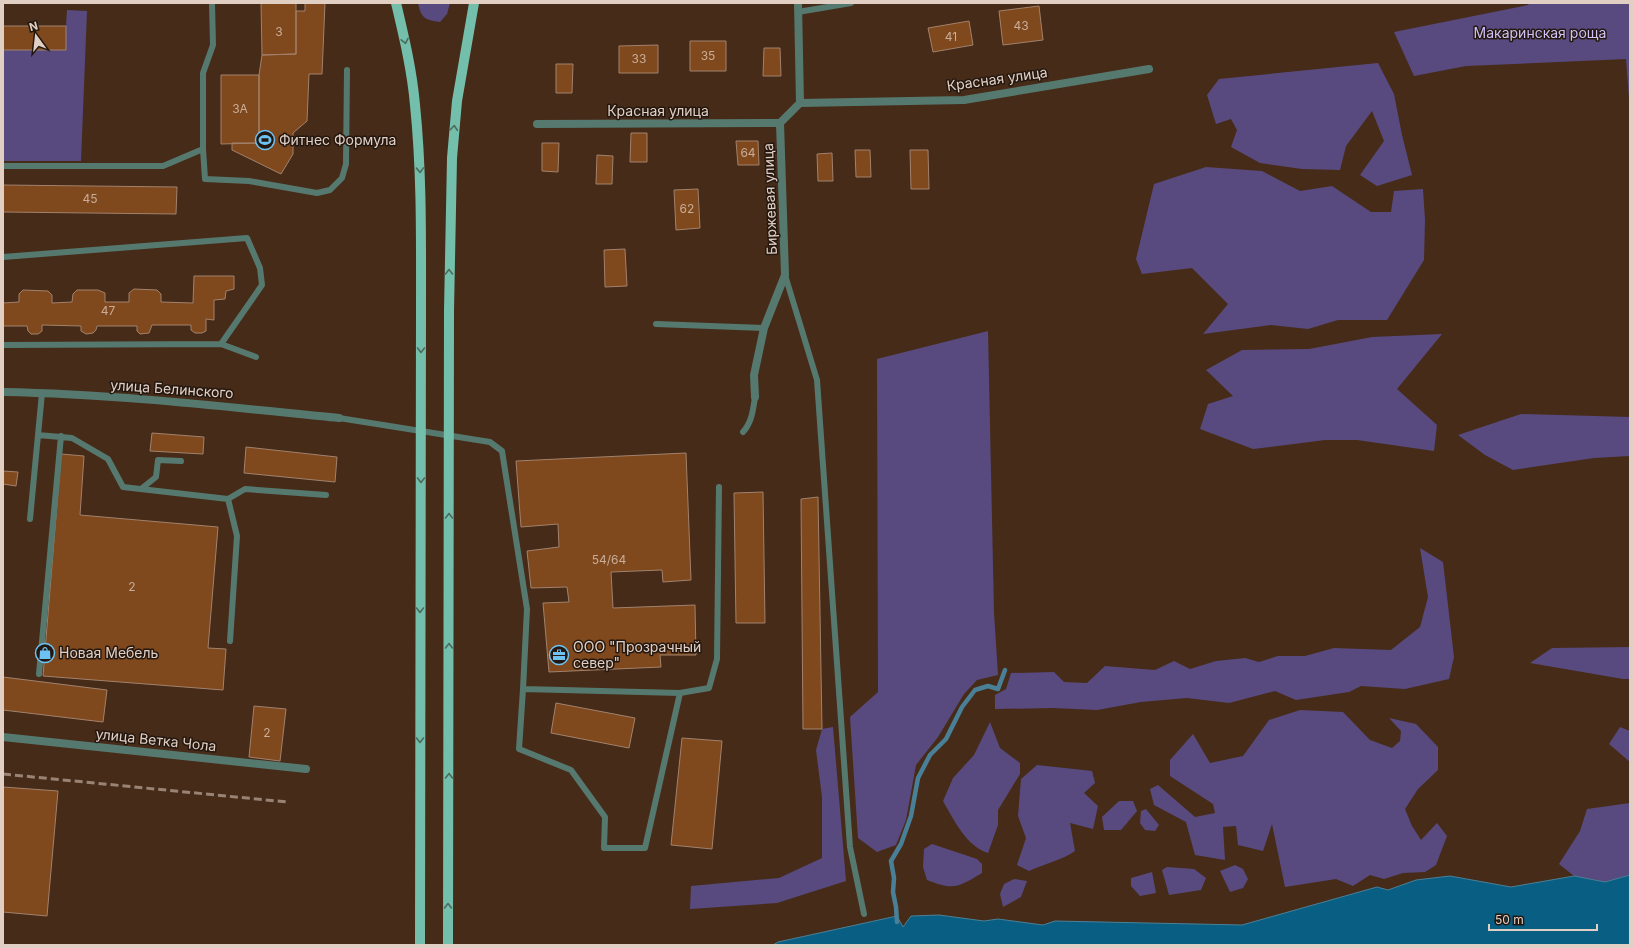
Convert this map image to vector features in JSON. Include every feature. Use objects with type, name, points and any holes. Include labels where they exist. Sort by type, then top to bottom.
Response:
[{"type":"main road","points":[[396,3],[406,46],[415,104],[421,208],[420,945]]},
{"type":"main road","points":[[448,945],[449,216],[457,101],[474,3]]},
{"type":"street","points":[[798,7],[800,103]]},
{"type":"street","name":"Красная улица","points":[[800,103],[964,100],[1149,69]]},
{"type":"street","name":"Биржевая улица","points":[[755,397],[754,375],[764,328],[785,275],[780,123],[800,103]]},
{"type":"street","name":"Красная улица","points":[[537,124],[780,123]]},
{"type":"street","name":"улица Белинского","points":[[3,392],[42,393],[213,405],[339,418]]},
{"type":"street","name":"улица Ветка Чола","points":[[3,737],[306,769]]},
{"type":"lane","points":[[212,3],[213,45],[203,72],[203,149],[205,179],[249,181],[317,193],[330,190],[342,178],[346,164],[347,70]]},
{"type":"lane","points":[[798,7],[851,3]]},
{"type":"lane","points":[[3,166],[163,166],[203,149]]},
{"type":"lane","points":[[3,257],[247,238],[260,268],[262,285],[221,344]]},
{"type":"lane","points":[[785,275],[817,380],[850,847],[864,914]]},
{"type":"lane","points":[[656,324],[764,328]]},
{"type":"lane","points":[[3,345],[221,344],[256,357]]},
{"type":"lane","points":[[30,519],[42,393]]},
{"type":"lane","points":[[743,432],[748,426],[752,416],[755,397]]},
{"type":"lane","points":[[339,418],[490,442],[502,451],[527,610],[524,689],[519,749],[571,770],[605,817],[604,848],[645,848],[680,693]]},
{"type":"lane","points":[[38,435],[72,438],[108,459],[122,487],[228,499],[245,489],[326,495]]},
{"type":"lane","points":[[39,674],[61,436]]},
{"type":"lane","points":[[141,489],[156,477],[158,460],[180,461]]},
{"type":"lane","points":[[524,689],[680,693],[709,688],[716,659],[719,487]]},
{"type":"lane","points":[[228,499],[237,536],[230,641]]},
{"type":"green space","points":[[418,3],[450,3],[447,14],[440,22],[424,17]]},
{"type":"green space","name":"Макаринская роща","points":[[1529,3],[1630,3],[1630,112],[1626,59],[1466,66],[1414,76],[1394,32],[1528,5]]},
{"type":"green space","points":[[67,10],[87,11],[81,161],[3,161],[3,50],[66,26]]},
{"type":"green space","points":[[1378,63],[1394,94],[1412,175],[1377,186],[1360,175],[1384,141],[1372,111],[1346,146],[1340,170],[1302,169],[1260,163],[1231,147],[1237,130],[1231,119],[1216,124],[1207,95],[1219,79]]},
{"type":"green space","points":[[1206,167],[1262,171],[1300,191],[1332,186],[1371,212],[1391,212],[1394,191],[1423,189],[1425,220],[1424,260],[1387,320],[1338,320],[1308,329],[1271,325],[1203,334],[1228,304],[1192,268],[1142,274],[1136,259],[1154,184]]},
{"type":"green space","points":[[988,331],[994,613],[998,675],[977,680],[964,694],[938,737],[916,765],[906,820],[896,845],[877,852],[858,838],[850,717],[878,692],[877,359]]},
{"type":"green space","points":[[1442,334],[1397,389],[1437,425],[1434,451],[1357,440],[1325,440],[1253,449],[1200,429],[1208,404],[1233,396],[1206,370],[1242,350],[1309,349],[1372,337]]},
{"type":"green space","points":[[1521,414],[1630,417],[1630,456],[1594,458],[1513,470],[1485,455],[1458,435]]},
{"type":"green space","points":[[1420,548],[1443,562],[1454,657],[1449,679],[1405,689],[1361,686],[1349,692],[1296,700],[1275,691],[1229,703],[1187,698],[1141,702],[1097,710],[1053,708],[995,709],[995,695],[1006,689],[1011,673],[1054,672],[1064,682],[1087,683],[1105,666],[1155,670],[1174,661],[1190,669],[1216,661],[1245,658],[1259,662],[1278,656],[1305,656],[1334,648],[1391,650],[1420,627],[1428,597]]},
{"type":"green space","points":[[1630,647],[1630,679],[1530,663],[1552,648]]},
{"type":"green space","points":[[1300,710],[1343,712],[1370,740],[1392,748],[1400,741],[1401,731],[1389,718],[1416,724],[1438,747],[1438,770],[1418,789],[1405,809],[1412,826],[1421,840],[1437,823],[1447,836],[1436,865],[1425,872],[1403,873],[1384,879],[1370,875],[1353,886],[1336,879],[1285,887],[1272,824],[1263,851],[1238,845],[1236,826],[1223,827],[1225,860],[1195,855],[1186,822],[1154,805],[1150,789],[1158,785],[1195,817],[1215,813],[1213,804],[1170,776],[1170,760],[1193,734],[1210,763],[1243,756],[1269,720]]},
{"type":"green space","points":[[990,722],[1000,748],[1020,763],[1020,774],[998,810],[998,825],[988,853],[973,845],[961,832],[943,801],[953,778],[974,755]]},
{"type":"green space","points":[[833,727],[846,881],[777,903],[690,909],[691,886],[779,878],[822,858],[822,797],[816,750],[822,729]]},
{"type":"green space","points":[[1620,727],[1630,731],[1630,762],[1609,744]]},
{"type":"green space","points":[[1037,765],[1092,771],[1095,783],[1084,793],[1098,806],[1093,829],[1070,823],[1075,851],[1029,871],[1017,865],[1026,838],[1018,816],[1021,779]]},
{"type":"green space","points":[[1119,801],[1133,801],[1137,811],[1121,830],[1104,830],[1102,817]]},
{"type":"green space","points":[[1630,803],[1630,875],[1605,882],[1574,876],[1559,864],[1580,831],[1587,809]]},
{"type":"green space","points":[[1146,809],[1159,825],[1155,831],[1145,830],[1140,823],[1141,811]]},
{"type":"green space","points":[[932,844],[977,859],[982,864],[982,873],[967,882],[956,886],[944,886],[927,880],[923,867],[924,849]]},
{"type":"green space","points":[[1235,865],[1243,869],[1248,879],[1243,888],[1230,892],[1220,871]]},
{"type":"green space","points":[[1167,867],[1194,869],[1206,878],[1201,890],[1169,895],[1162,870]]},
{"type":"green space","points":[[1152,872],[1156,893],[1140,896],[1131,886],[1131,878]]},
{"type":"green space","points":[[1014,879],[1027,881],[1021,897],[1003,907],[1000,894],[1004,884]]},
{"type":"water","points":[[1630,875],[1630,945],[773,945],[778,942],[897,916],[903,927],[911,916],[939,915],[984,921],[998,919],[1043,925],[1055,921],[1242,925],[1377,887],[1388,890],[1416,880],[1450,876],[1511,887],[1574,876],[1605,882]]},
{"type":"building","points":[[261,3],[296,3],[296,54],[262,55]]},
{"type":"building","points":[[305,3],[325,3],[322,74],[309,74],[307,121],[293,133],[293,154],[281,174],[232,150],[232,143],[259,143],[259,75],[262,55],[296,54],[296,11],[305,11]]},
{"type":"building","points":[[1039,6],[1043,40],[1003,45],[999,11]]},
{"type":"building","points":[[969,21],[973,45],[933,52],[928,28]]},
{"type":"building","points":[[3,26],[66,26],[66,50],[3,50]]},
{"type":"building","points":[[690,41],[726,41],[726,71],[690,71]]},
{"type":"building","points":[[658,45],[658,73],[619,73],[619,46]]},
{"type":"building","points":[[764,48],[780,48],[781,76],[763,76]]},
{"type":"building","points":[[556,64],[573,64],[572,93],[556,93]]},
{"type":"building","points":[[221,75],[259,75],[259,143],[221,144]]},
{"type":"building","points":[[631,133],[647,133],[647,162],[630,162]]},
{"type":"building","points":[[736,141],[758,141],[759,165],[738,165]]},
{"type":"building","points":[[542,143],[559,143],[558,172],[542,171]]},
{"type":"building","points":[[855,150],[870,150],[871,177],[856,177]]},
{"type":"building","points":[[910,150],[928,150],[929,189],[911,189]]},
{"type":"building","points":[[832,153],[833,181],[818,181],[817,154]]},
{"type":"building","points":[[597,155],[613,156],[612,184],[596,184]]},
{"type":"building","points":[[3,185],[177,187],[176,214],[3,212]]},
{"type":"building","points":[[698,189],[700,228],[676,230],[674,190]]},
{"type":"building","points":[[625,249],[627,286],[605,287],[604,250]]},
{"type":"building","points":[[194,276],[234,276],[234,289],[226,291],[225,299],[214,300],[214,320],[206,319],[206,331],[202,333],[195,333],[191,330],[191,325],[152,325],[149,333],[140,334],[137,331],[137,326],[97,326],[93,333],[86,334],[81,331],[81,326],[42,325],[42,331],[38,334],[31,334],[28,331],[27,326],[3,326],[3,303],[19,302],[19,294],[23,290],[48,291],[52,295],[52,303],[72,302],[73,294],[77,290],[98,290],[105,293],[105,302],[129,302],[129,293],[134,289],[157,290],[161,294],[161,302],[193,303]]},
{"type":"building","points":[[152,433],[204,437],[203,454],[150,451]]},
{"type":"building","points":[[246,447],[337,457],[335,482],[244,473]]},
{"type":"building","points":[[686,453],[691,580],[663,582],[662,570],[611,572],[613,608],[695,605],[696,655],[660,655],[661,667],[549,672],[543,603],[569,602],[567,587],[531,588],[527,551],[559,547],[558,524],[521,527],[516,461]]},
{"type":"building","points":[[61,454],[84,456],[80,515],[218,527],[208,648],[226,649],[223,690],[43,676]]},
{"type":"building","points":[[3,471],[18,472],[16,486],[3,484]]},
{"type":"building","points":[[763,492],[765,623],[736,623],[734,493]]},
{"type":"building","points":[[818,497],[822,729],[803,729],[801,499]]},
{"type":"building","points":[[3,677],[107,690],[103,722],[3,710]]},
{"type":"building","points":[[556,703],[635,718],[629,748],[551,733]]},
{"type":"building","points":[[254,706],[286,709],[280,761],[249,757]]},
{"type":"building","points":[[682,738],[722,741],[712,849],[671,845]]},
{"type":"building","points":[[3,787],[58,791],[47,916],[3,912]]},
{"type":"waterway","points":[[897,922],[893,892],[894,878],[891,861],[901,844],[911,816],[918,778],[930,755],[946,739],[962,707],[975,690],[988,686],[998,689],[1005,670]]},
{"type":"railway","points":[[3,774],[287,802]]},
{"type":"place","name":"Фитнес Формула","points":[[265,140]]},
{"type":"place","name":"Новая Мебель","points":[[45,653]]},
{"type":"place","name":"ООО \"Прозрачный север\"","points":[[559,655]]}]
